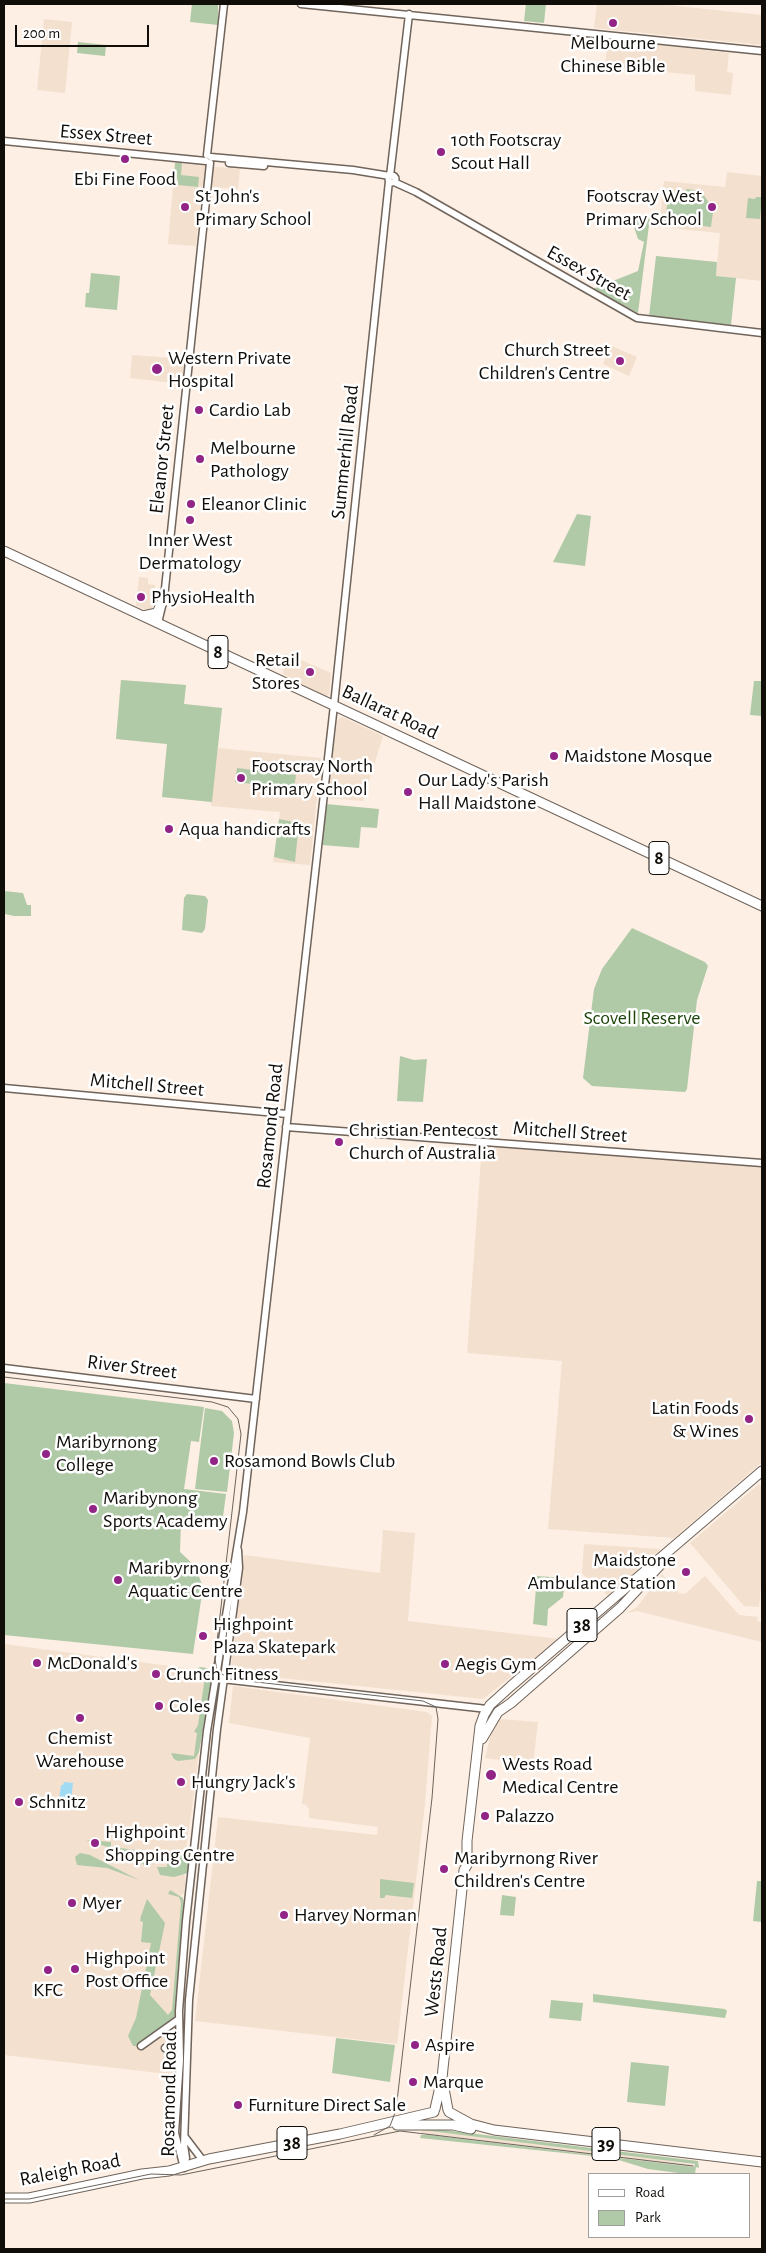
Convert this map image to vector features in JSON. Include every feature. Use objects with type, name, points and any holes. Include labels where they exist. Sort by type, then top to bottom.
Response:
[{"type":"main road","name":"Ballarat Road","points":[[4,551],[762,906]]},
{"type":"main road","points":[[142,616],[157,613],[164,598]]},
{"type":"main road","name":"38","points":[[487,1709],[762,1471]]},
{"type":"main road","name":"38","points":[[499,1710],[511,1703],[634,1595],[679,1544]]},
{"type":"main road","points":[[487,1709],[499,1710]]},
{"type":"main road","name":"Wests Road","points":[[435,2111],[442,2078],[464,1870],[467,1861],[467,1841],[480,1726],[487,1709]]},
{"type":"main road","name":"Wests Road","points":[[479,1747],[487,1728],[499,1710]]},
{"type":"main road","name":"Wests Road","points":[[442,2078],[449,2111]]},
{"type":"main road","name":"38","points":[[435,2111],[442,2107],[449,2111]]},
{"type":"main road","points":[[435,2111],[434,2120],[442,2124],[450,2119],[449,2111]]},
{"type":"main road","name":"Raleigh Road","points":[[4,2198],[29,2198],[205,2159],[374,2126],[435,2111]]},
{"type":"main road","name":"39","points":[[449,2111],[471,2124],[508,2132]]},
{"type":"main road","name":"Raleigh Road","points":[[374,2126],[442,2124]]},
{"type":"main road","name":"39","points":[[442,2124],[480,2131],[508,2132],[762,2162]]},
{"type":"street","name":"Eleanor Street","points":[[158,623],[164,598],[224,4]]},
{"type":"street","points":[[301,4],[762,51]]},
{"type":"street","name":"Summerhill Road","points":[[334,705],[409,14]]},
{"type":"street","name":"Essex Street","points":[[4,141],[208,159],[392,179],[637,318],[762,333]]},
{"type":"street","name":"Rosamond Road","points":[[183,2164],[188,2011],[200,1886],[239,1568],[238,1550],[334,705]]},
{"type":"street","name":"Mitchell Street","points":[[4,1088],[287,1114]]},
{"type":"street","name":"Mitchell Street","points":[[286,1127],[762,1163]]},
{"type":"street","name":"River Street","points":[[4,1368],[256,1399]]},
{"type":"street","name":"Rosamond Road","points":[[183,2164],[176,2139],[177,2093],[179,2075],[179,2020],[190,1886],[206,1744],[235,1557],[238,1550]]},
{"type":"street","points":[[219,1665],[226,1666]]},
{"type":"street","points":[[216,1678],[487,1709]]},
{"type":"street","points":[[190,1886],[200,1886]]},
{"type":"street","points":[[141,2046],[179,2020]]},
{"type":"street","points":[[165,2048],[174,2057],[179,2075]]},
{"type":"street","points":[[177,2093],[186,2094]]},
{"type":"street","points":[[177,2116],[185,2117]]},
{"type":"street","points":[[185,2136],[205,2159]]},
{"type":"shaded area","points":[[597,4],[659,4],[762,15],[762,45],[594,28]]},
{"type":"shaded area","points":[[44,19],[72,22],[65,93],[37,90]]},
{"type":"shaded area","points":[[608,39],[729,53],[727,72],[733,73],[731,95],[695,91],[695,75],[605,66]]},
{"type":"shaded area","name":"St John's Primary School","points":[[175,163],[240,169],[238,189],[202,186],[196,246],[168,244]]},
{"type":"shaded area","name":"Footscray West Primary School","points":[[727,172],[762,176],[762,281],[716,276],[720,233],[659,227],[664,181],[725,187]]},
{"type":"shaded area","name":"Church Street Children's Centre","points":[[612,346],[637,357],[629,376],[603,364]]},
{"type":"shaded area","name":"Western Private Hospital","points":[[132,355],[185,359],[182,384],[130,378]]},
{"type":"shaded area","points":[[139,577],[148,578],[148,584],[155,585],[152,612],[136,606]]},
{"type":"shaded area","points":[[285,653],[331,673],[329,695],[325,697],[283,674]]},
{"type":"shaded area","name":"Footscray North Primary School","points":[[121,680],[186,685],[184,704],[222,708],[218,748],[321,758],[310,865],[273,862],[280,812],[211,806],[211,802],[162,797],[167,744],[116,739]]},
{"type":"shaded area","points":[[342,717],[383,736],[363,801],[328,798],[333,747],[338,719]]},
{"type":"shaded area","points":[[482,1144],[762,1167],[762,1462],[674,1538],[548,1529],[562,1361],[467,1353]]},
{"type":"shaded area","points":[[759,1484],[762,1488],[762,1576],[759,1607],[744,1606],[690,1543]]},
{"type":"shaded area","points":[[383,1530],[415,1533],[408,1621],[559,1639],[483,1699],[233,1673],[231,1669],[244,1555],[380,1573]]},
{"type":"shaded area","points":[[584,1544],[661,1549],[608,1596],[602,1590],[599,1592],[582,1573]]},
{"type":"shaded area","points":[[662,1574],[679,1593],[685,1594],[705,1576],[739,1615],[758,1617],[757,1621],[762,1622],[762,1642],[637,1611],[627,1613],[637,1607]]},
{"type":"shaded area","name":"Highpoint Shopping Centre","points":[[4,1644],[207,1671],[196,1779],[183,1872],[186,1880],[184,1893],[180,1896],[182,1903],[174,2013],[162,2026],[176,2075],[4,2055]]},
{"type":"shaded area","points":[[233,1686],[427,1712],[432,1716],[425,1804],[397,2044],[195,2021],[218,1817],[377,1835],[378,1827],[309,1818],[309,1809],[306,1805],[302,1804],[310,1738],[229,1723]]},
{"type":"shaded area","points":[[500,1719],[538,1722],[533,1764],[485,1758],[491,1733]]},
{"type":"shaded area","points":[[422,2130],[628,2154],[695,2165],[694,2167],[421,2134]]},
{"type":"green space","points":[[192,4],[218,4],[218,25],[190,22]]},
{"type":"green space","points":[[526,4],[546,4],[544,23],[524,21]]},
{"type":"green space","points":[[78,42],[106,45],[105,56],[77,53]]},
{"type":"green space","points":[[175,163],[182,163],[181,175],[199,177],[198,187],[178,185],[178,180],[174,179]]},
{"type":"green space","points":[[687,189],[701,191],[709,203],[714,204],[711,227],[665,221],[668,198],[676,199]]},
{"type":"green space","points":[[756,197],[762,197],[760,219],[746,218],[748,198],[755,199]]},
{"type":"green space","points":[[639,215],[650,217],[638,313],[593,289],[638,271],[644,242],[638,239],[634,227]]},
{"type":"green space","points":[[656,256],[717,262],[716,276],[736,278],[731,325],[649,316]]},
{"type":"green space","points":[[91,273],[120,276],[117,310],[85,307],[86,293],[89,293]]},
{"type":"green space","points":[[577,514],[591,516],[585,566],[553,562]]},
{"type":"green space","points":[[121,680],[186,685],[184,704],[222,708],[212,802],[162,797],[167,744],[116,739]]},
{"type":"green space","points":[[754,681],[762,681],[762,716],[750,715]]},
{"type":"green space","points":[[237,768],[296,775],[294,789],[235,782]]},
{"type":"green space","points":[[326,804],[379,809],[377,828],[361,827],[359,848],[322,845]]},
{"type":"green space","points":[[279,819],[299,823],[295,862],[274,857]]},
{"type":"green space","points":[[4,891],[23,893],[27,905],[31,905],[31,916],[5,914]]},
{"type":"green space","points":[[187,894],[205,896],[208,900],[205,929],[202,933],[182,930],[184,898]]},
{"type":"green space","name":"Scovell Reserve","points":[[632,928],[705,962],[708,966],[697,1000],[687,1089],[685,1092],[592,1086],[583,1078],[594,989],[602,969]]},
{"type":"green space","points":[[400,1056],[414,1060],[427,1059],[423,1102],[397,1101]]},
{"type":"green space","name":"Maribynong Sports Academy","points":[[4,1383],[204,1407],[199,1442],[191,1441],[184,1489],[226,1494],[222,1524],[181,1520],[180,1552],[195,1566],[203,1587],[193,1654],[4,1635]]},
{"type":"green space","name":"Rosamond Bowls Club","points":[[205,1408],[222,1411],[232,1421],[234,1433],[227,1492],[195,1489]]},
{"type":"green space","points":[[537,1576],[565,1578],[563,1597],[548,1609],[547,1626],[533,1624]]},
{"type":"green space","points":[[200,1667],[207,1668],[213,1675],[199,1752],[195,1759],[178,1761],[174,1759],[171,1753],[194,1756],[197,1733],[194,1732],[198,1725],[205,1677],[202,1676],[201,1680],[198,1676],[197,1669]]},
{"type":"green space","points":[[86,1840],[111,1842],[111,1847],[144,1851],[151,1858],[150,1864],[146,1868],[136,1856]]},
{"type":"green space","points":[[80,1853],[90,1855],[139,1880],[107,1868],[77,1865],[75,1857]]},
{"type":"green space","points":[[168,1854],[192,1856],[188,1873],[174,1877],[160,1875],[157,1867],[167,1867]]},
{"type":"green space","points":[[380,1879],[414,1883],[412,1898],[386,1895],[384,1898],[380,1898]]},
{"type":"green space","points":[[757,1881],[762,1881],[762,1922],[753,1921]]},
{"type":"green space","points":[[170,1890],[183,1898],[186,1921],[179,2019],[141,2046],[133,2046],[128,2036],[136,2018],[151,1943],[141,1942],[143,1922],[140,1921],[147,1899],[165,1923],[150,1995],[168,2015],[172,2010],[181,1903],[179,1897],[168,1894]]},
{"type":"green space","points":[[502,1895],[516,1897],[514,1916],[500,1915]]},
{"type":"green space","points":[[593,1994],[725,2009],[727,2011],[725,2018],[593,2002]]},
{"type":"green space","points":[[551,2000],[583,2003],[581,2021],[549,2018]]},
{"type":"green space","points":[[336,2038],[395,2045],[390,2082],[332,2073]]},
{"type":"green space","points":[[631,2062],[669,2066],[665,2106],[627,2102]]},
{"type":"green space","points":[[428,2128],[698,2161],[699,2168],[696,2167],[695,2173],[678,2173],[648,2169],[612,2158],[420,2138],[421,2135],[429,2135],[694,2167],[695,2164],[422,2130]]},
{"type":"water","points":[[64,1782],[73,1783],[70,1809],[58,1808],[61,1785]]},
{"type":"tram line","points":[[4,1377],[212,1402],[228,1407],[238,1419],[241,1434],[215,1659],[217,1671],[230,1679],[423,1701],[436,1707],[438,1719],[432,1798],[396,2110],[390,2126],[374,2135]]},
{"type":"tram line","points":[[4,2199],[29,2199],[151,2174],[181,2175],[400,2131],[693,2166]]},
{"type":"place","name":"Melbourne Chinese Bible","points":[[613,23]]},
{"type":"place","name":"10th Footscray Scout Hall","points":[[441,152]]},
{"type":"place","name":"Ebi Fine Food","points":[[125,159]]},
{"type":"place","name":"St John's Primary School","points":[[185,207]]},
{"type":"place","name":"Footscray West Primary School","points":[[712,207]]},
{"type":"place","name":"Church Street Children's Centre","points":[[620,361]]},
{"type":"place","name":"Western Private Hospital","points":[[157,369]]},
{"type":"place","name":"Cardio Lab","points":[[199,410]]},
{"type":"place","name":"Melbourne Pathology","points":[[200,459]]},
{"type":"place","name":"Eleanor Clinic","points":[[191,504]]},
{"type":"place","name":"Inner West Dermatology","points":[[190,520]]},
{"type":"place","name":"PhysioHealth","points":[[141,597]]},
{"type":"place","name":"Retail Stores","points":[[310,672]]},
{"type":"place","name":"Maidstone Mosque","points":[[554,756]]},
{"type":"place","name":"Footscray North Primary School","points":[[241,778]]},
{"type":"place","name":"Our Lady's Parish Hall Maidstone","points":[[408,792]]},
{"type":"place","name":"Aqua handicrafts","points":[[169,829]]},
{"type":"place","name":"Christian Pentecost Church of Australia","points":[[339,1142]]},
{"type":"place","name":"Latin Foods & Wines","points":[[749,1419]]},
{"type":"place","name":"Maribyrnong College","points":[[46,1454]]},
{"type":"place","name":"Rosamond Bowls Club","points":[[214,1461]]},
{"type":"place","name":"Maribynong Sports Academy","points":[[93,1509]]},
{"type":"place","name":"Maidstone Ambulance Station","points":[[686,1572]]},
{"type":"place","name":"Maribyrnong Aquatic Centre","points":[[118,1580]]},
{"type":"place","name":"Highpoint Plaza Skatepark","points":[[203,1636]]},
{"type":"place","name":"McDonald's","points":[[37,1663]]},
{"type":"place","name":"Aegis Gym","points":[[445,1664]]},
{"type":"place","name":"Crunch Fitness","points":[[156,1674]]},
{"type":"place","name":"Coles","points":[[159,1706]]},
{"type":"place","name":"Chemist Warehouse","points":[[80,1718]]},
{"type":"place","name":"Wests Road Medical Centre","points":[[491,1775]]},
{"type":"place","name":"Hungry Jack's","points":[[181,1782]]},
{"type":"place","name":"Schnitz","points":[[19,1802]]},
{"type":"place","name":"Palazzo","points":[[485,1816]]},
{"type":"place","name":"Highpoint Shopping Centre","points":[[95,1843]]},
{"type":"place","name":"Maribyrnong River Children's Centre","points":[[444,1869]]},
{"type":"place","name":"Myer","points":[[72,1903]]},
{"type":"place","name":"Harvey Norman","points":[[284,1915]]},
{"type":"place","name":"Highpoint Post Office","points":[[75,1969]]},
{"type":"place","name":"KFC","points":[[48,1970]]},
{"type":"place","name":"Aspire","points":[[415,2045]]},
{"type":"place","name":"Marque","points":[[413,2082]]},
{"type":"place","name":"Furniture Direct Sale","points":[[238,2105]]}]
